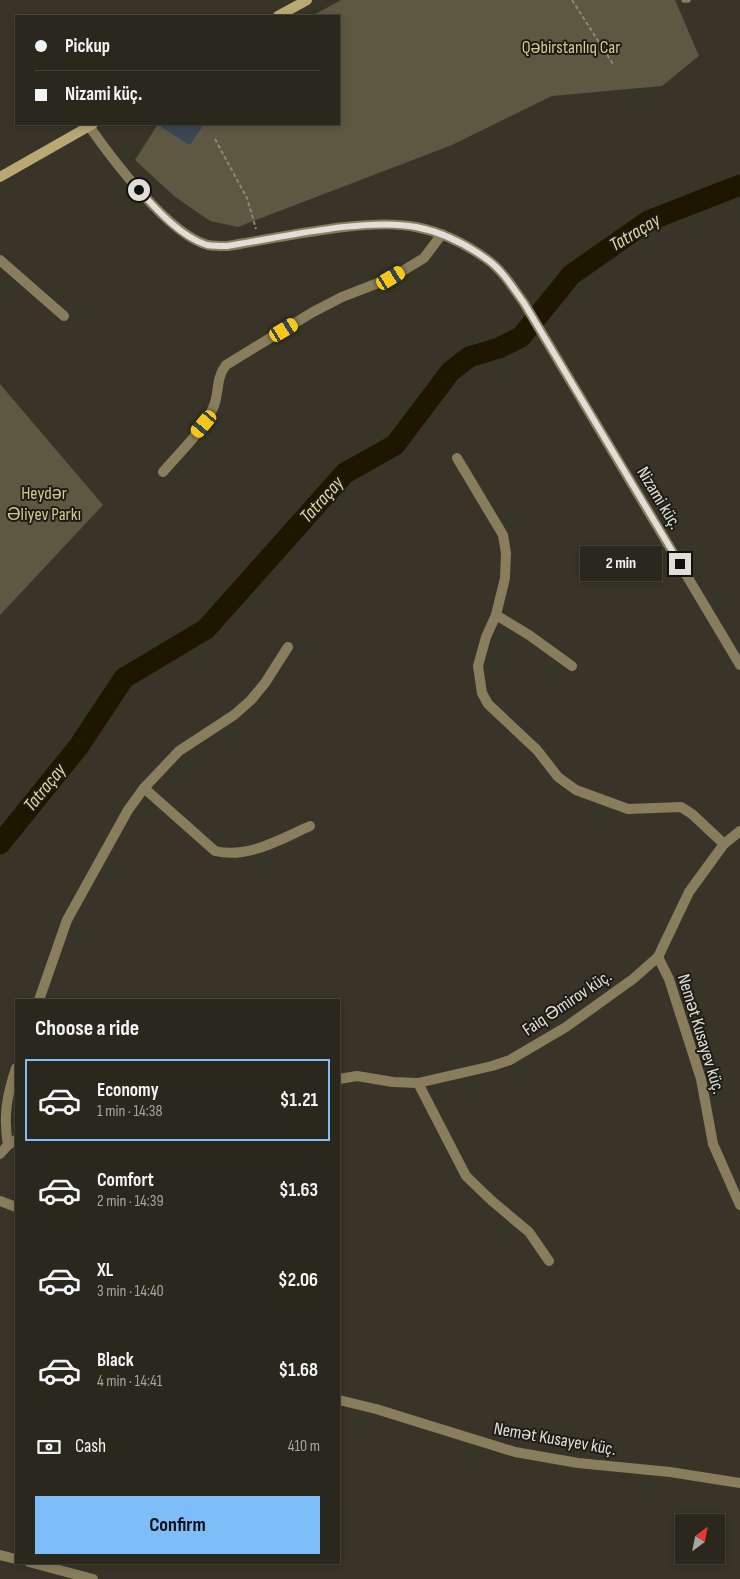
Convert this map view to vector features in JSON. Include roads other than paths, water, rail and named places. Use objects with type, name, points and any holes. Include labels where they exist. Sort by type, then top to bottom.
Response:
[{"type":"street","points":[[280,15],[300,2]]},
{"type":"street","points":[[0,177],[91,125]]},
{"type":"street","name":"Nizami küç.","points":[[91,125],[127,178],[174,224],[192,237],[208,245],[227,246],[353,227],[414,227],[442,234],[489,260],[506,278],[524,303],[740,665]]},
{"type":"street","points":[[163,472],[204,424],[214,407],[219,374],[226,365],[313,312],[342,297],[391,278],[424,258],[442,234]]},
{"type":"street","points":[[0,260],[64,316]]},
{"type":"street","points":[[457,458],[503,535],[506,553],[505,578],[496,615],[480,653],[478,679],[482,694],[493,710],[537,750],[558,777],[576,790],[628,809],[681,807],[692,814],[724,844]]},
{"type":"street","points":[[496,615],[529,635],[572,666]]},
{"type":"street","points":[[39,999],[67,920],[128,810],[144,788],[180,751],[251,700],[266,683],[288,647]]},
{"type":"street","points":[[144,788],[215,851],[229,854],[265,846],[310,826]]},
{"type":"street","name":"Faiq Əmirov küç.","points":[[340,1079],[357,1076],[393,1082],[418,1082],[510,1060],[566,1027],[633,979],[658,957],[689,892],[724,844],[740,831]]},
{"type":"street","name":"Nemət Kusayev küç.","points":[[658,957],[669,979],[701,1079],[713,1144],[740,1205]]},
{"type":"street","points":[[0,1154],[12,1143],[4,1123],[5,1107],[15,1072]]},
{"type":"street","points":[[418,1082],[466,1176],[492,1202],[529,1232],[549,1261]]},
{"type":"street","points":[[0,1201],[15,1206]]},
{"type":"street","name":"Nemət Kusayev küç.","points":[[340,1400],[376,1409],[515,1452],[578,1463],[689,1474],[740,1483]]},
{"type":"street","points":[[0,1555],[15,1559]]},
{"type":"street","points":[[37,1564],[93,1579]]},
{"type":"waterway","name":"Tatraçay","points":[[0,844],[79,746],[124,678],[206,629],[345,473],[395,445],[450,372],[469,357],[499,348],[521,337],[571,275],[648,221],[740,185]]},
{"type":"park label","name":"Qəbirstanlıq Car","points":[[571,47]]},
{"type":"park label","name":"Heydər Əliyev Parkı","points":[[44,503]]}]
